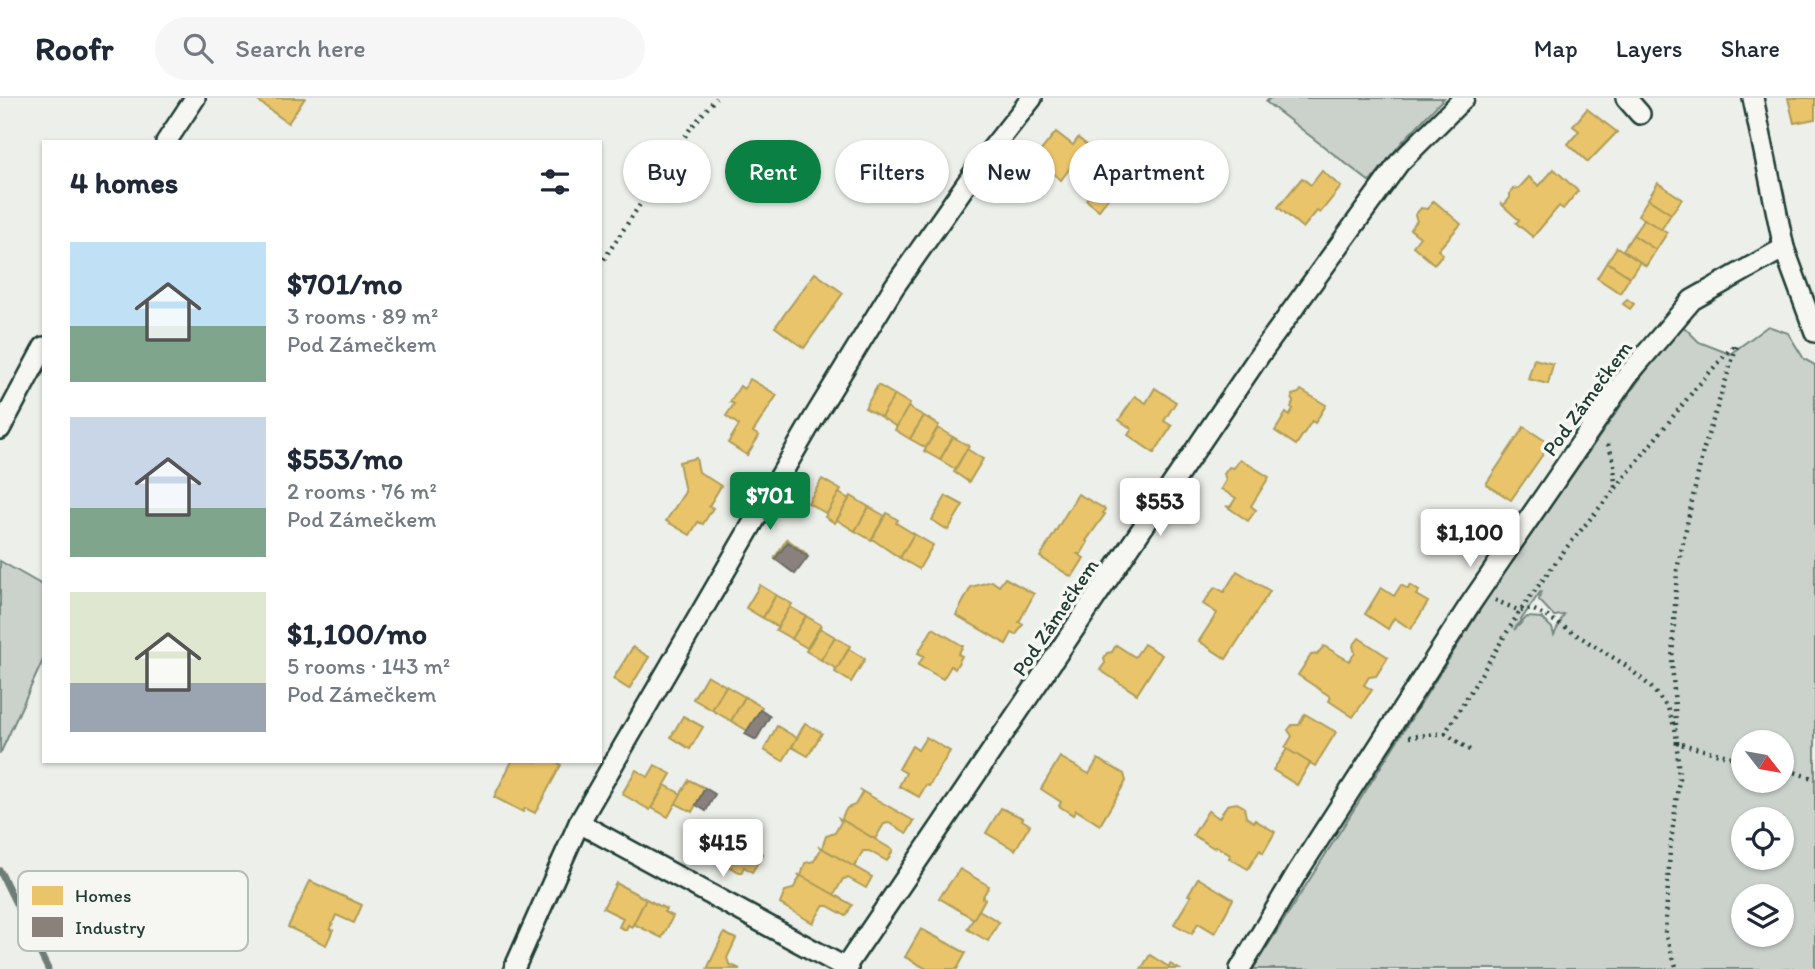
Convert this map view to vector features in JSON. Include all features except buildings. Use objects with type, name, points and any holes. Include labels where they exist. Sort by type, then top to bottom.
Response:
[{"type":"street","points":[[167,140],[195,98]]},
{"type":"street","points":[[514,969],[579,823],[710,595],[894,287],[983,160],[1032,98]]},
{"type":"street","name":"Pod Zámečkem","points":[[579,823],[846,968],[1259,356],[1399,163],[1464,98]]},
{"type":"street","points":[[1626,98],[1640,114]]},
{"type":"street","points":[[1753,98],[1784,248],[1815,332]]},
{"type":"street","name":"Pod Zámečkem","points":[[1240,969],[1297,873],[1382,740],[1479,592],[1627,376],[1692,300],[1784,248]]},
{"type":"street","points":[[0,429],[42,351]]},
{"type":"path","points":[[602,262],[690,129],[716,98]]},
{"type":"path","points":[[1445,733],[1520,611],[1567,547],[1695,389],[1738,342],[1703,451],[1677,570],[1672,660],[1679,779],[1670,850],[1665,933],[1677,969]]},
{"type":"path","points":[[1599,417],[1614,462],[1615,489]]},
{"type":"path","points":[[1479,592],[1520,611],[1532,609],[1548,617],[1625,665],[1650,686],[1668,708],[1677,743]]},
{"type":"path","points":[[1382,740],[1445,733],[1471,751]]},
{"type":"path","points":[[1677,743],[1731,757]]},
{"type":"path","points":[[1794,772],[1815,779]]},
{"type":"shaded area","points":[[1270,98],[1444,98],[1403,141],[1370,182],[1266,102]]},
{"type":"shaded area","points":[[1682,325],[1699,342],[1730,354],[1768,326],[1788,333],[1804,359],[1815,365],[1815,969],[1253,969],[1497,583],[1653,360]],"holes":[[[1541,591],[1539,600],[1554,616],[1564,615],[1554,635],[1552,628],[1542,618],[1527,617],[1514,630]]]},
{"type":"shaded area","points":[[0,561],[42,585],[42,662],[0,754]]},
{"type":"waterway","points":[[0,871],[18,908]]},
{"type":"waterway","points":[[39,951],[48,969]]}]
